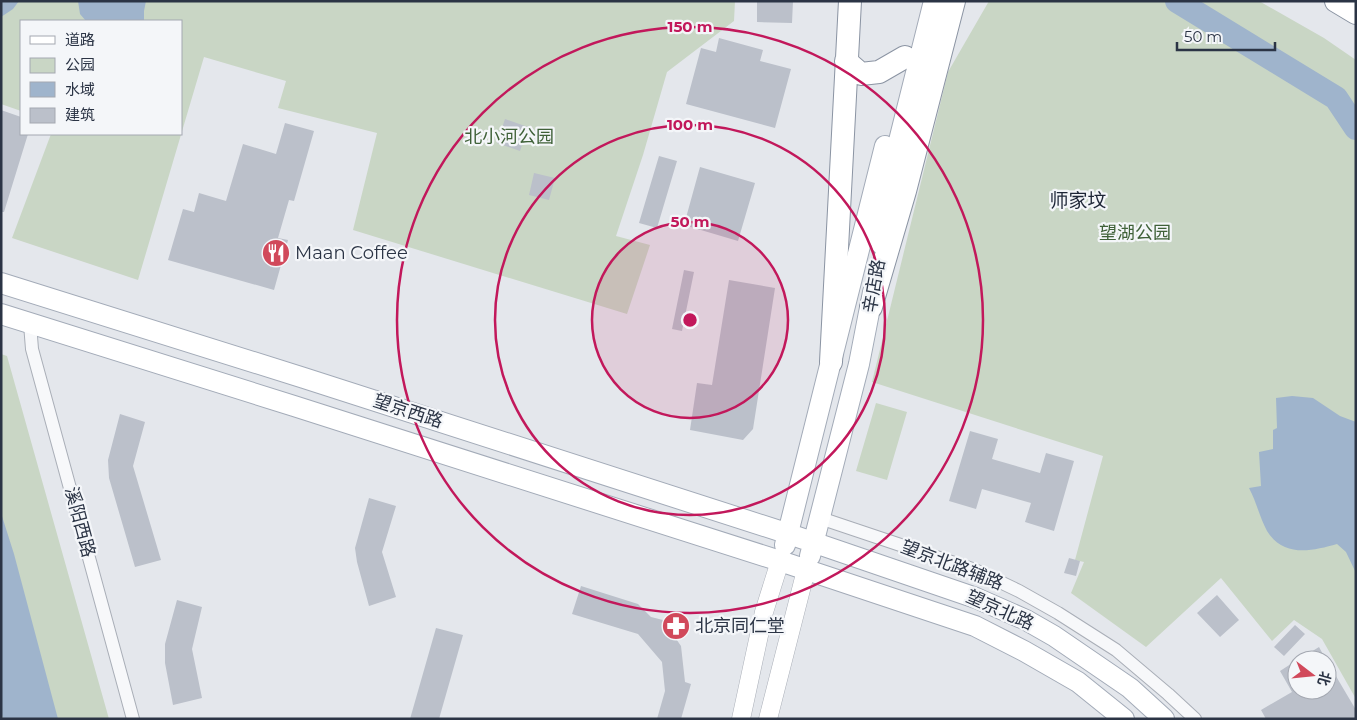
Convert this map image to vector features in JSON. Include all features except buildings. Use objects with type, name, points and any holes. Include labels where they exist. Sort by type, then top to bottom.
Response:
[{"type":"highway","points":[[831,362],[850,1]]},
{"type":"highway","points":[[871,307],[905,191],[954,1]]},
{"type":"highway","points":[[1336,1],[1356,13]]},
{"type":"highway","points":[[846,61],[861,74],[879,72],[906,57]]},
{"type":"main road","name":"辛店路","points":[[780,561],[789,534],[920,1]]},
{"type":"main road","name":"辛店路","points":[[806,570],[859,364],[871,307],[895,157],[934,1]]},
{"type":"main road","name":"望京西路","points":[[1,282],[296,375],[813,543]]},
{"type":"main road","name":"望京西路","points":[[1,314],[780,561]]},
{"type":"main road","name":"望京北路","points":[[813,543],[976,598],[1026,620],[1105,669],[1130,688],[1164,719]]},
{"type":"main road","name":"望京北路","points":[[780,561],[952,618],[997,636],[1078,682],[1124,719]]},
{"type":"street","name":"溪阳西路","points":[[30,324],[32,349],[133,719]]},
{"type":"street","name":"望京北路辅路","points":[[820,518],[975,570],[1019,591],[1116,650],[1195,719]]},
{"type":"street","points":[[741,719],[764,612],[780,561]]},
{"type":"street","points":[[768,719],[806,570]]},
{"type":"green space","name":"北小河公园","points":[[1,1],[735,1],[734,21],[667,72],[643,155],[616,236],[650,245],[627,314],[353,230],[377,133],[278,108],[286,81],[204,57],[182,131],[182,20],[20,20],[20,111],[1,104]]},
{"type":"green space","name":"望湖公园","points":[[989,1],[1259,1],[1324,38],[1356,60],[1356,699],[1337,665],[1337,650],[1328,650],[1322,639],[1294,620],[1272,641],[1221,578],[1146,647],[1071,593],[1084,562],[1075,560],[1103,456],[872,382],[948,72]]},
{"type":"green space","name":"北小河公园","points":[[51,135],[181,135],[138,280],[12,238]]},
{"type":"green space","points":[[1,354],[7,356],[109,719],[1,719]]},
{"type":"green space","points":[[876,403],[907,412],[887,480],[856,471]]},
{"type":"water","points":[[1,1],[19,1],[13,9],[1,17]]},
{"type":"water","points":[[78,1],[146,1],[144,20],[85,20],[80,14]]},
{"type":"water","points":[[1292,396],[1313,398],[1340,416],[1356,422],[1356,573],[1346,552],[1337,544],[1318,549],[1299,550],[1290,549],[1274,540],[1267,531],[1249,488],[1261,486],[1259,452],[1273,449],[1273,430],[1277,428],[1276,398]]},
{"type":"water","points":[[1,513],[14,554],[58,719],[3,719],[1,711]]},
{"type":"waterway","points":[[1177,1],[1336,98],[1356,128]]},
{"type":"place","name":"Maan Coffee","points":[[276,253]]},
{"type":"place","name":"北京同仁堂","points":[[676,626]]},
{"type":"district","name":"师家坟","points":[[1078,200]]}]
